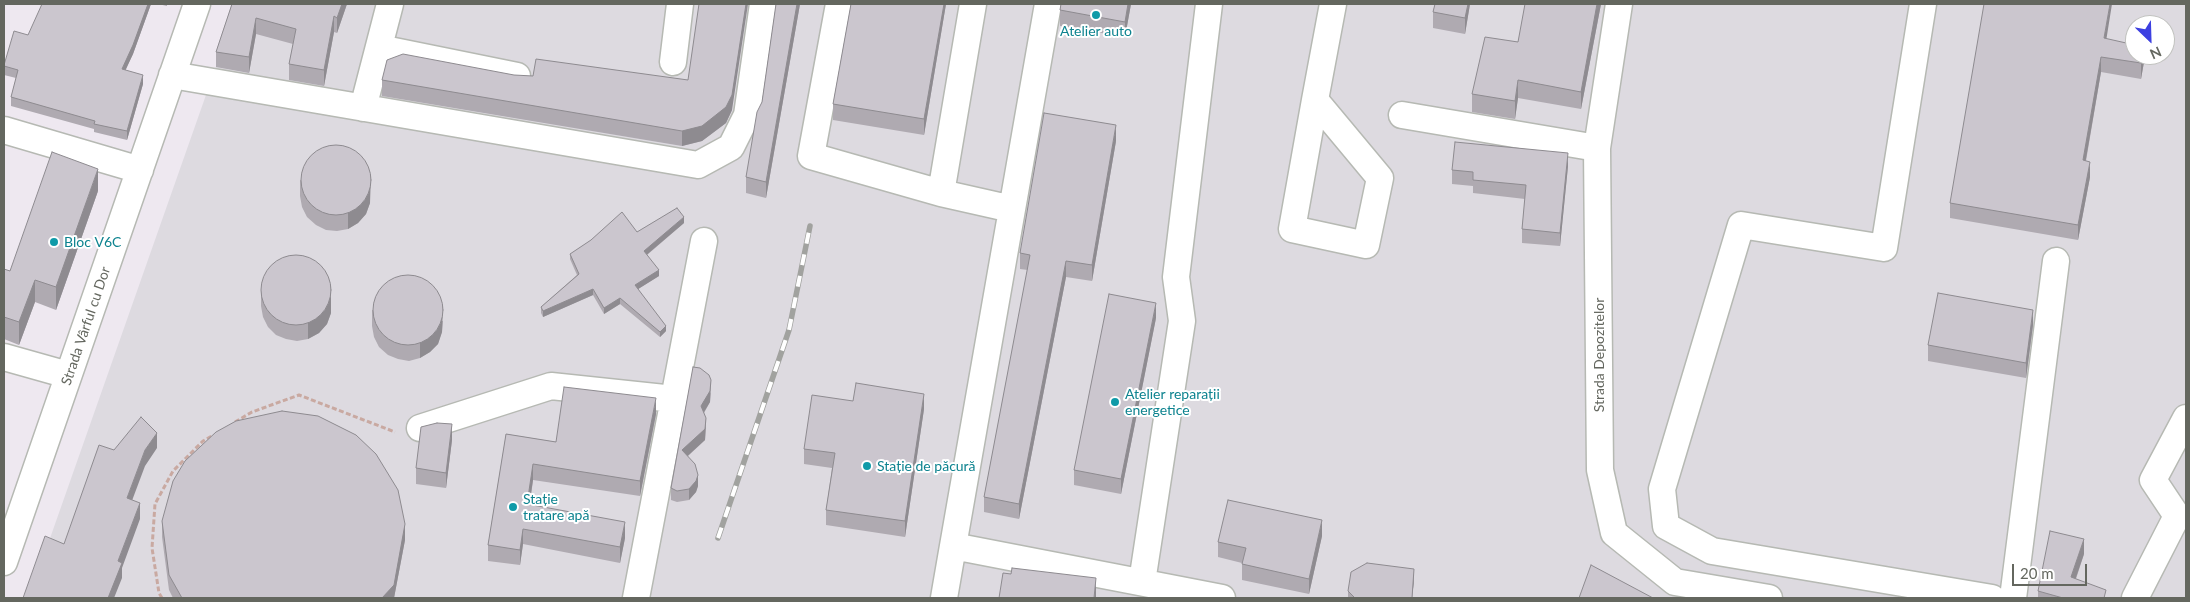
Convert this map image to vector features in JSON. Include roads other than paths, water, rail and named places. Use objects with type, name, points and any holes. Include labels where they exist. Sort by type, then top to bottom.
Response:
[{"type":"street","name":"Strada Vârful cu Dor","points":[[4,562],[197,4]]},
{"type":"street","points":[[363,108],[390,4]]},
{"type":"street","points":[[673,62],[680,4]]},
{"type":"street","points":[[172,75],[698,165],[731,147],[747,115],[763,4]]},
{"type":"street","points":[[839,4],[811,156],[941,193],[1012,209]]},
{"type":"street","points":[[941,193],[973,4]]},
{"type":"street","points":[[944,598],[1048,4]]},
{"type":"street","points":[[1142,582],[1182,321],[1176,277],[1209,4]]},
{"type":"street","points":[[1315,100],[1380,178],[1366,245],[1292,229],[1315,100],[1333,4]]},
{"type":"street","name":"Strada Depozitelor","points":[[1619,4],[1597,148],[1600,470],[1614,533],[1675,582],[1769,598]]},
{"type":"street","points":[[1923,4],[1884,248],[1741,225],[1662,489],[1666,526],[1712,552],[1992,598]]},
{"type":"street","points":[[379,48],[517,76]]},
{"type":"street","points":[[1402,115],[1597,148]]},
{"type":"street","points":[[4,130],[140,170]]},
{"type":"street","points":[[636,598],[704,241]]},
{"type":"street","points":[[2013,598],[2056,261]]},
{"type":"street","points":[[4,357],[68,375]]},
{"type":"street","points":[[420,428],[551,386],[674,399]]},
{"type":"street","points":[[2135,598],[2177,516],[2152,480],[2186,418]]},
{"type":"street","points":[[953,546],[1222,598]]},
{"type":"railway","points":[[718,538],[789,330],[810,226]]},
{"type":"place","name":"Atelier auto","points":[[1096,15]]},
{"type":"place","name":"Bloc V6C","points":[[54,242]]},
{"type":"place","name":"Atelier reparații energetice","points":[[1115,402]]},
{"type":"place","name":"Stație de păcură","points":[[867,466]]},
{"type":"place","name":"Stație tratare apă","points":[[513,507]]}]
